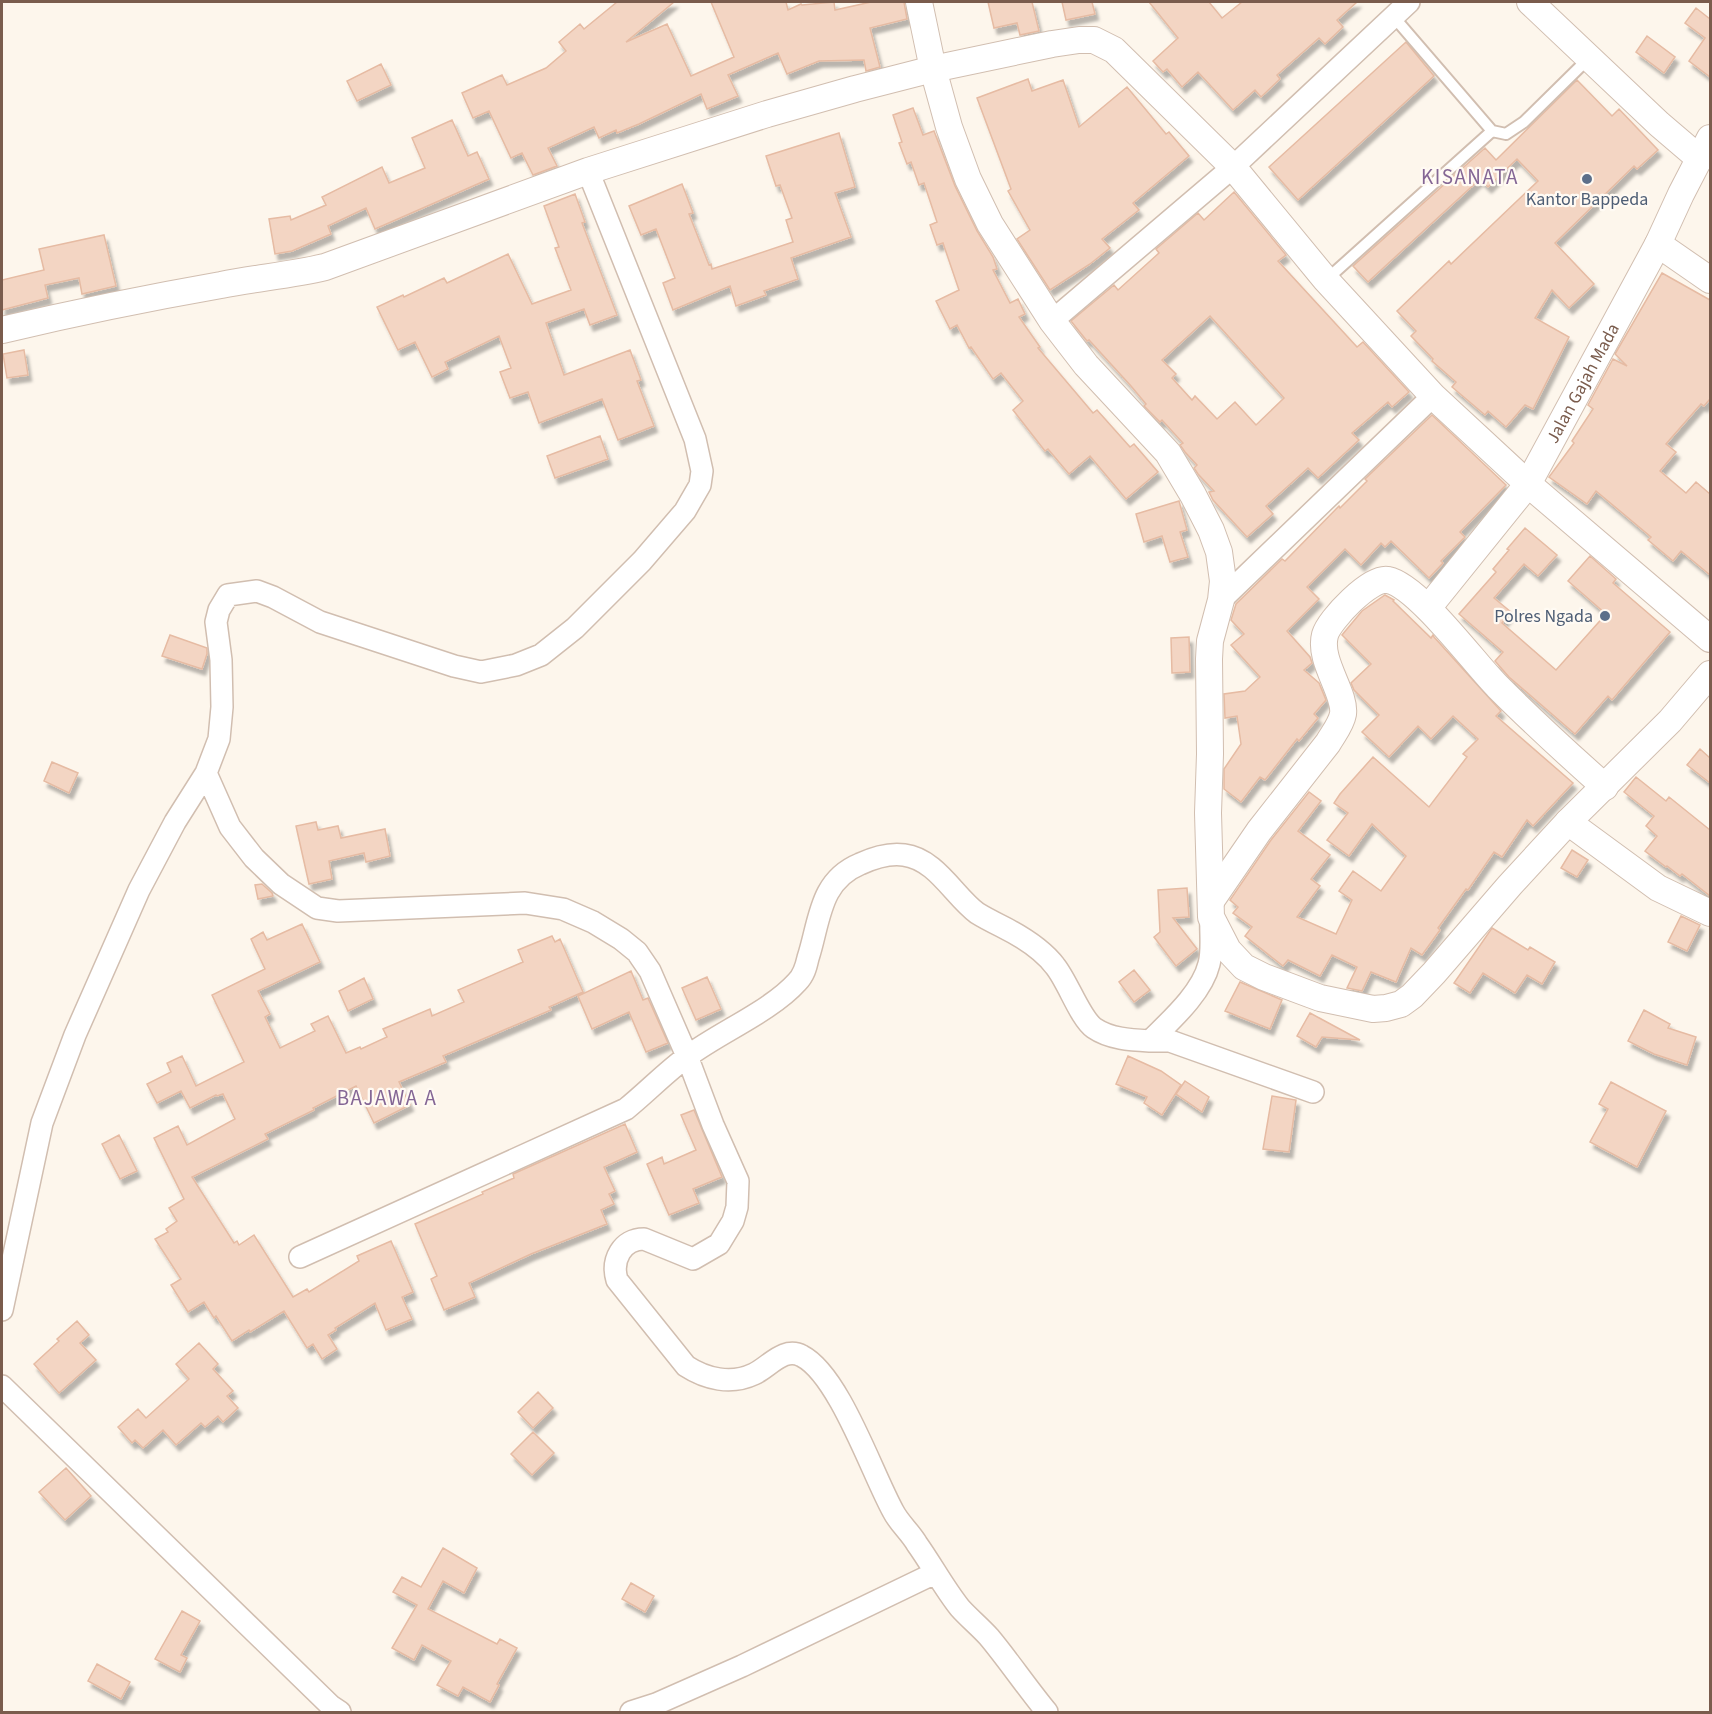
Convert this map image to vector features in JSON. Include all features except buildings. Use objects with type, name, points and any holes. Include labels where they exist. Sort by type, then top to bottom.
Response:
[{"type":"street","points":[[919,2],[933,69],[949,127],[968,179],[990,224],[1052,321],[1093,373],[1168,453],[1183,476],[1211,530],[1219,552],[1223,580],[1221,600],[1213,626],[1209,659],[1209,963],[1202,980],[1176,1015],[1150,1041]]},
{"type":"street","points":[[1052,321],[1233,167],[1409,2]]},
{"type":"street","points":[[1530,2],[1659,124],[1705,148]]},
{"type":"street","points":[[2,330],[104,306],[325,267],[588,171],[767,114],[933,69],[1052,44],[1094,40],[1114,50],[1233,167],[1326,280],[1433,396],[1528,484],[1710,639]]},
{"type":"street","name":"Jalan Gajah Mada","points":[[1428,608],[1528,484],[1658,244],[1705,148]]},
{"type":"street","points":[[2,1310],[42,1123],[75,1035],[139,890],[175,822],[206,773],[219,739],[222,707],[221,660],[216,622],[219,610],[228,596],[256,591],[273,597],[320,622],[454,666],[481,672],[516,665],[541,655],[575,628],[685,512],[700,485],[702,471],[694,439],[588,171]]},
{"type":"street","points":[[1658,244],[1710,280]]},
{"type":"street","points":[[1221,600],[1433,396]]},
{"type":"street","points":[[1210,909],[1259,831],[1338,727],[1342,705],[1325,654],[1325,635],[1330,625],[1370,584],[1383,579],[1396,583],[1428,608],[1496,685],[1550,738],[1605,787]]},
{"type":"street","points":[[1210,909],[1228,950],[1244,967],[1264,977],[1320,998],[1373,1009],[1401,1004],[1412,996],[1442,964],[1568,822],[1670,721],[1710,674]]},
{"type":"street","points":[[206,773],[230,828],[254,858],[282,884],[317,908],[357,911],[525,903],[564,909],[593,922],[637,952],[650,971],[738,1181],[737,1207],[733,1221],[719,1244],[693,1259],[644,1239],[636,1239],[622,1249],[616,1259],[615,1273],[618,1280],[686,1366],[698,1374],[726,1380],[741,1379],[756,1374],[779,1356],[791,1354],[802,1355],[823,1374],[852,1423],[894,1514],[918,1544],[960,1608],[987,1634],[1047,1713]]},
{"type":"street","points":[[1568,822],[1658,888],[1710,913]]},
{"type":"street","points":[[300,1257],[626,1108],[687,1056],[775,1001],[797,982],[805,970],[815,940],[821,910],[832,884],[856,865],[897,854],[909,856],[928,866],[976,912],[1024,939],[1055,966],[1093,1027],[1116,1038],[1170,1041],[1194,1048],[1313,1092]]},
{"type":"street","points":[[2,1386],[340,1713]]},
{"type":"street","points":[[631,1713],[753,1661],[935,1573]]},
{"type":"lane","points":[[1393,16],[1492,131],[1506,134],[1515,129],[1589,58]]},
{"type":"lane","points":[[1326,280],[1492,131]]},
{"type":"place","name":"Kantor Bappeda","points":[[1587,179]]},
{"type":"place","name":"Polres Ngada","points":[[1605,616]]},
{"type":"district","name":"KISANATA","points":[[1470,177]]},
{"type":"district","name":"BAJAWA A","points":[[387,1098]]}]
